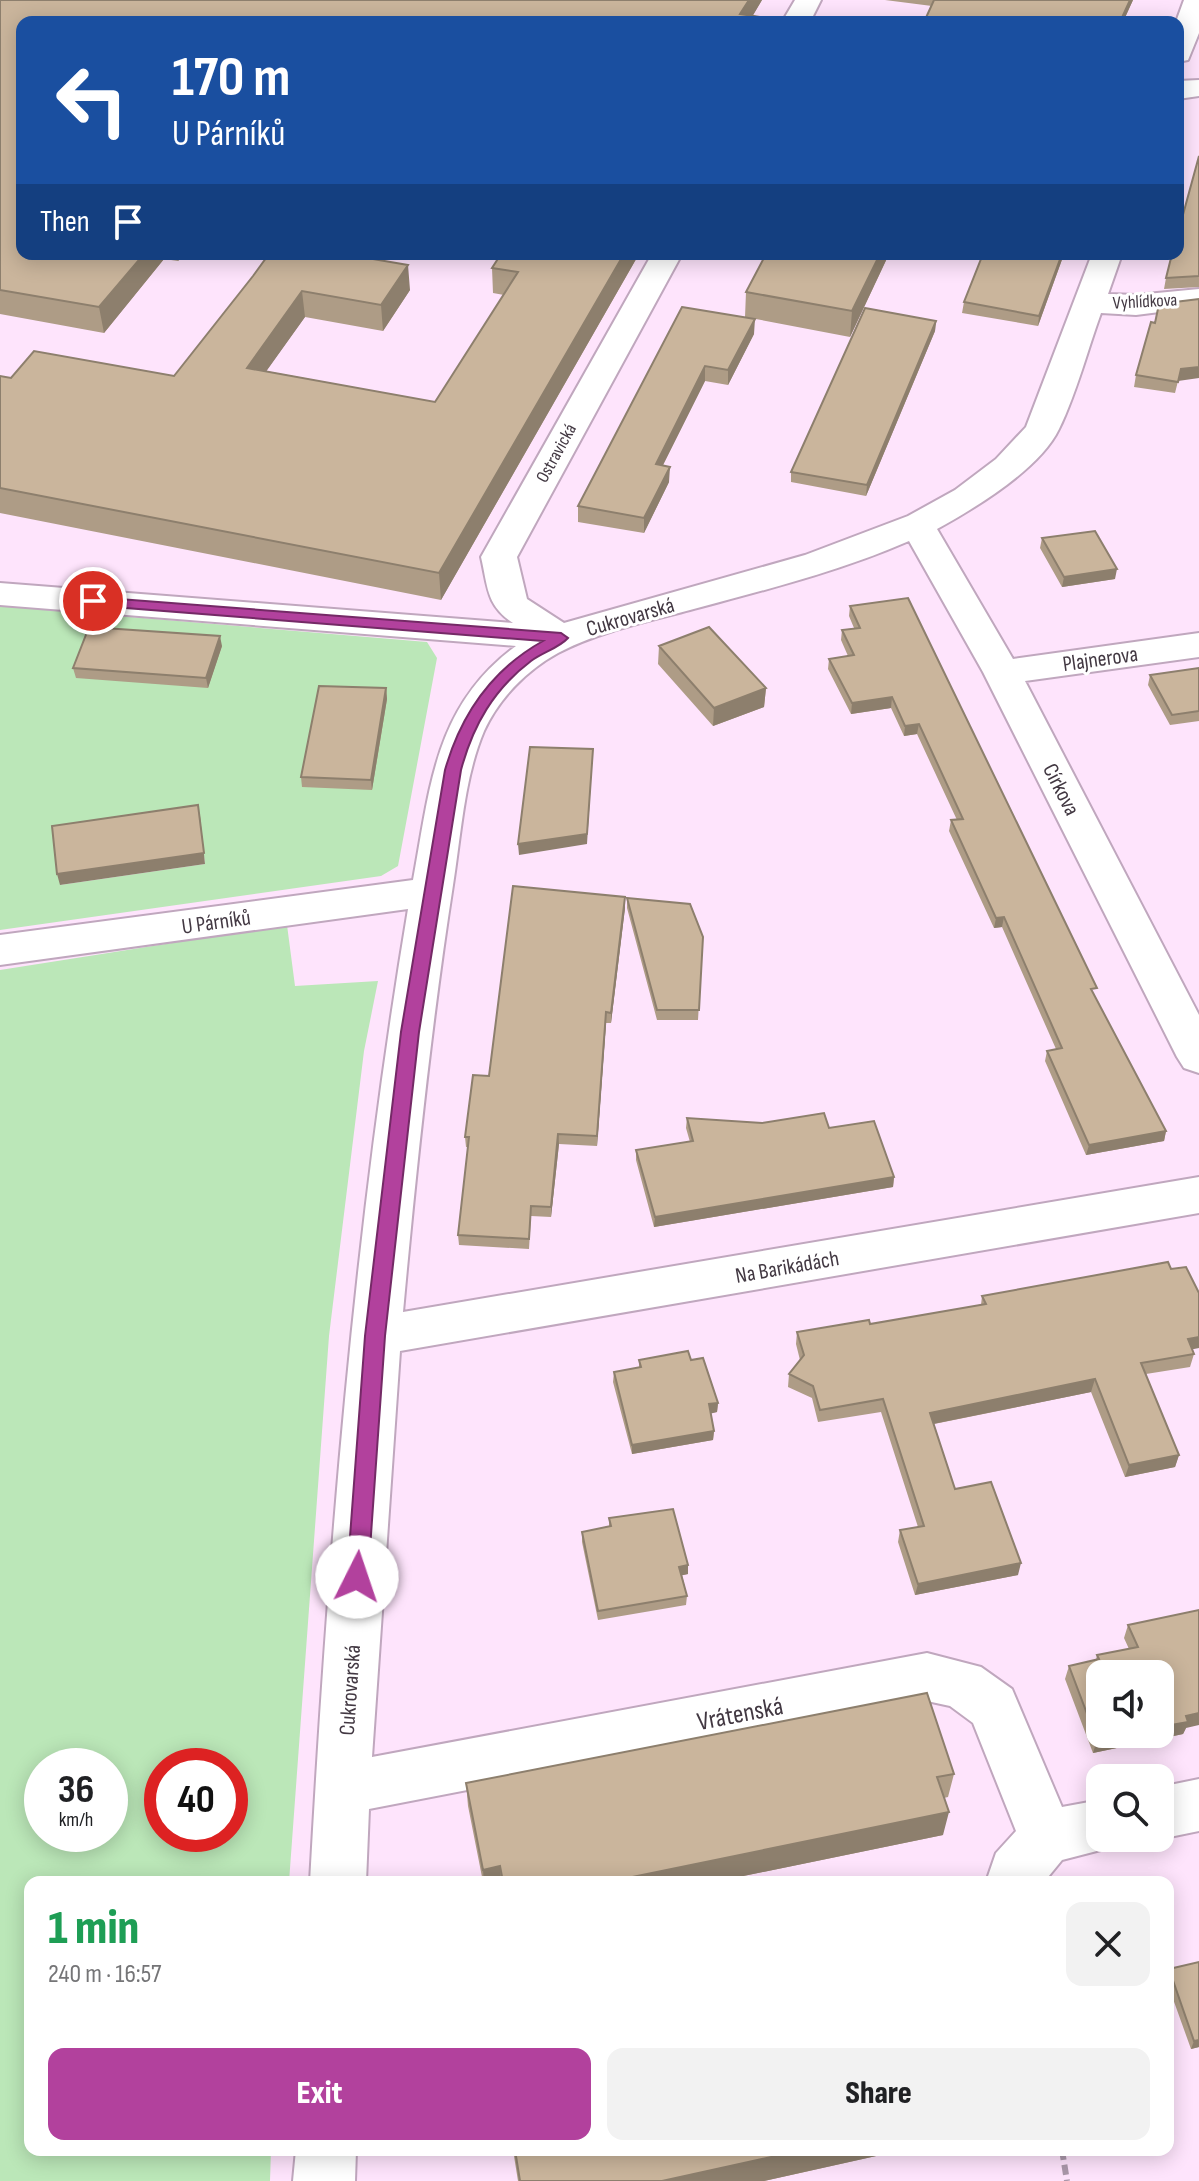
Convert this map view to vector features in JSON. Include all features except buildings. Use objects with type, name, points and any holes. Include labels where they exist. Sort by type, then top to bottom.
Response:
[{"type":"street","points":[[1184,37],[1197,0]]},
{"type":"street","name":"Ostravická","points":[[561,638],[510,604],[499,557],[664,260]]},
{"type":"street","name":"Cukrovarská","points":[[338,1876],[375,1336],[410,1032],[431,892],[453,770],[462,738],[476,710],[497,683],[527,656],[561,638],[602,622],[831,559],[917,525],[997,476],[1026,452],[1042,430],[1105,260]]},
{"type":"street","name":"Vyhlídkova","points":[[1090,303],[1136,305],[1199,298]]},
{"type":"street","name":"Církova","points":[[917,525],[1002,672],[1199,1057]]},
{"type":"street","points":[[0,594],[561,638]]},
{"type":"street","name":"Plajnerova","points":[[1002,672],[1199,645]]},
{"type":"street","name":"U Párníků","points":[[0,950],[431,892]]},
{"type":"street","name":"Na Barikádách","points":[[375,1336],[1199,1195]]},
{"type":"street","name":"Vrátenská","points":[[342,1788],[927,1677],[962,1684],[993,1706],[1046,1837]]},
{"type":"street","points":[[1174,1810],[1199,1805]]},
{"type":"street","points":[[1015,1876],[1046,1837],[1086,1829]]},
{"type":"street","points":[[324,2181],[326,2156]]},
{"type":"path","points":[[1063,2156],[1067,2181]]},
{"type":"green space","points":[[0,606],[427,642],[437,658],[398,866],[381,876],[0,930]],"holes":[[[199,816],[205,864],[60,885]]]},
{"type":"green space","points":[[287,925],[295,986],[378,981],[364,1051],[329,1336],[289,1876],[24,1876],[24,2156],[271,2156],[270,2181],[0,2181],[0,970]]},
{"type":"route","points":[[93,601],[561,638],[527,656],[497,683],[476,710],[462,738],[453,770],[410,1032],[375,1336],[357,1577]]}]
